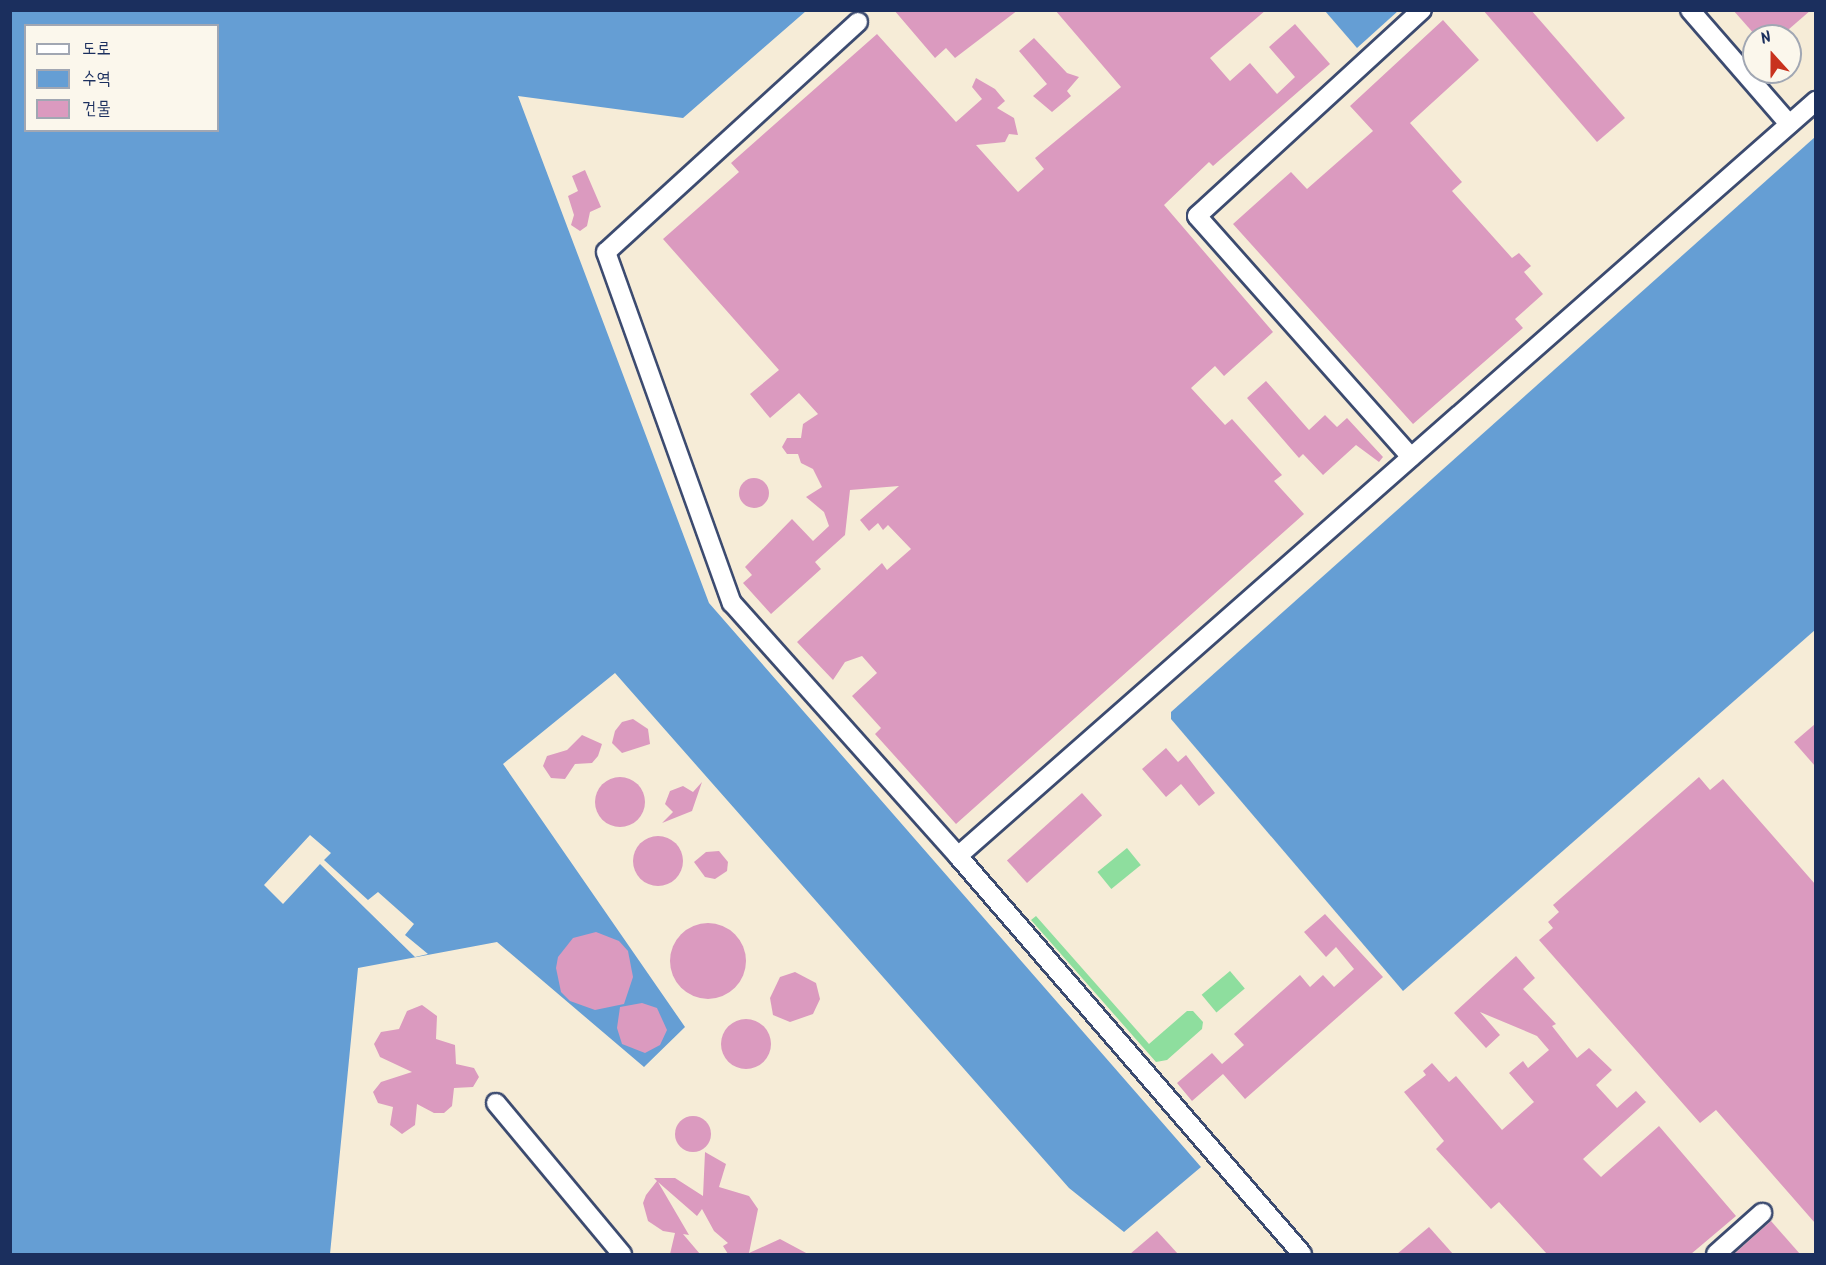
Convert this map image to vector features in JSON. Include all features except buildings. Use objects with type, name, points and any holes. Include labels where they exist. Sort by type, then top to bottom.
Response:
[{"type":"street","points":[[1410,458],[1197,216],[1422,10]]},
{"type":"street","points":[[1690,10],[1789,124]]},
{"type":"street","points":[[858,22],[606,252],[732,603],[958,856],[1302,1254]]},
{"type":"street","points":[[958,856],[1815,101]]},
{"type":"street","points":[[496,1102],[622,1254]]},
{"type":"street","points":[[1716,1254],[1762,1213]]},
{"type":"green space","points":[[1127,848],[1141,865],[1111,889],[1097,872]]},
{"type":"green space","points":[[1036,916],[1149,1044],[1187,1011],[1193,1011],[1203,1022],[1202,1029],[1167,1060],[1156,1062],[1031,920]]},
{"type":"green space","points":[[1230,971],[1245,989],[1216,1012],[1202,995]]},
{"type":"water","points":[[10,11],[806,11],[683,118],[518,96],[709,603],[1201,1167],[1124,1232],[1069,1188],[615,673],[503,764],[685,1027],[644,1067],[497,942],[358,968],[330,1254],[11,1254]]},
{"type":"water","points":[[1325,11],[1398,11],[1357,48]]},
{"type":"water","points":[[1815,137],[1815,630],[1403,991],[1171,719],[1171,712]]},
{"type":"pier","points":[[310,835],[331,853],[324,860],[368,900],[378,892],[414,924],[405,935],[428,954],[415,957],[320,864],[283,904],[264,885]]}]
